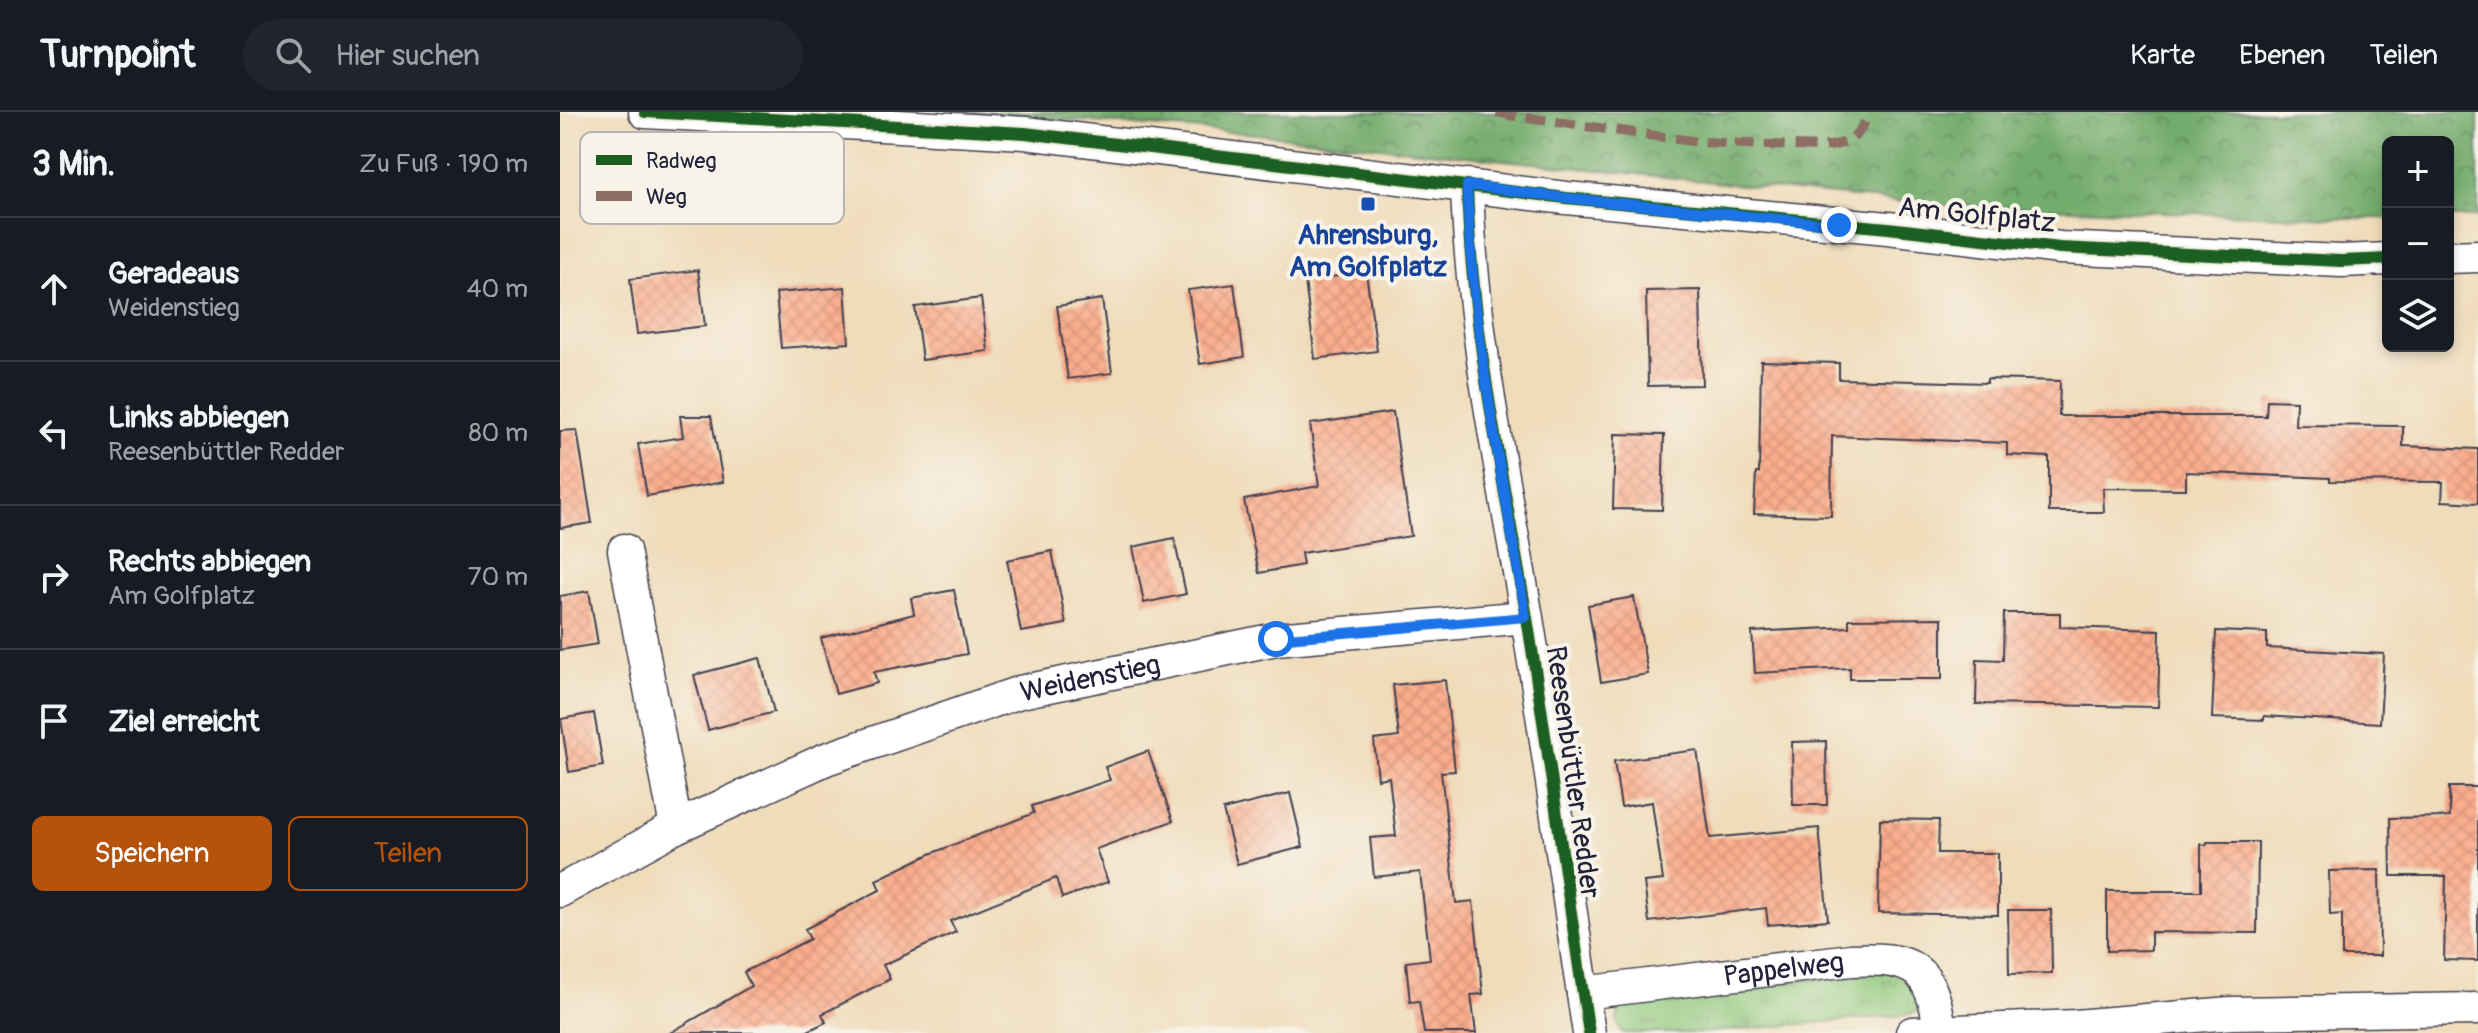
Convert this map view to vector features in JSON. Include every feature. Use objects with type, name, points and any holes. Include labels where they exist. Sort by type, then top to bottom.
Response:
[{"type":"street","name":"Am Golfplatz","points":[[645,112],[1025,133],[1566,198],[2060,248],[2341,261],[2382,259]]},
{"type":"street","name":"Reesenbüttler Redder","points":[[1467,185],[1468,232],[1483,365],[1526,617],[1589,1033]]},
{"type":"street","points":[[2454,257],[2478,256]]},
{"type":"street","points":[[624,550],[676,827]]},
{"type":"street","name":"Weidenstieg","points":[[560,891],[676,827],[826,759],[1020,692],[1276,639],[1526,617]]},
{"type":"street","name":"Pappelweg","points":[[1583,993],[1885,958],[1907,963],[1924,977],[1936,1001],[1926,1032],[2075,1026],[2231,1013],[2478,1009]]},
{"type":"green space","points":[[957,112],[2478,112],[2478,217],[2454,217],[2454,136],[2382,136],[2382,218],[2337,218],[1920,204],[1257,134]]},
{"type":"green space","points":[[1886,971],[1900,973],[1923,1003],[1918,1011],[1906,1015],[1700,1033],[1622,1033],[1617,1020],[1619,1009],[1632,1000]]},
{"type":"building","points":[[698,270],[705,326],[637,334],[630,279]]},
{"type":"building","points":[[1366,272],[1377,351],[1315,359],[1305,281]]},
{"type":"building","points":[[1234,284],[1244,357],[1200,364],[1188,290]]},
{"type":"building","points":[[845,287],[849,343],[781,348],[776,293]]},
{"type":"building","points":[[1700,290],[1702,385],[1648,386],[1646,291]]},
{"type":"building","points":[[981,298],[988,351],[922,360],[915,307]]},
{"type":"building","points":[[1102,299],[1112,373],[1068,379],[1057,306]]},
{"type":"building","points":[[1761,361],[1839,363],[1839,379],[1987,383],[1987,379],[2060,381],[2059,416],[2266,416],[2267,400],[2296,401],[2295,425],[2403,426],[2403,446],[2478,449],[2478,503],[2442,501],[2443,482],[2330,481],[2330,478],[2186,472],[2186,489],[2103,488],[2104,512],[2049,512],[2049,457],[2007,455],[2007,443],[1832,436],[1831,516],[1754,514],[1756,473],[1759,473]]},
{"type":"building","points":[[1393,412],[1411,536],[1301,553],[1303,565],[1259,573],[1244,500],[1319,486],[1310,424]]},
{"type":"building","points":[[680,416],[711,416],[723,482],[647,496],[638,444],[683,437]]},
{"type":"building","points":[[577,430],[592,523],[560,528],[560,431]]},
{"type":"building","points":[[1615,434],[1664,435],[1662,510],[1613,509]]},
{"type":"building","points":[[1174,538],[1186,594],[1144,603],[1133,547]]},
{"type":"building","points":[[1052,551],[1066,624],[1021,632],[1007,560]]},
{"type":"building","points":[[954,590],[967,654],[874,672],[877,683],[836,694],[821,638],[914,614],[911,598]]},
{"type":"building","points":[[589,591],[598,644],[560,650],[560,596]]},
{"type":"building","points":[[1634,597],[1648,674],[1601,682],[1588,605]]},
{"type":"building","points":[[2004,613],[2060,613],[2060,627],[2160,630],[2158,707],[1976,704],[1977,659],[2003,660]]},
{"type":"building","points":[[1942,618],[1942,679],[1850,679],[1850,668],[1755,673],[1752,632],[1849,627],[1849,619]]},
{"type":"building","points":[[2216,631],[2267,633],[2267,648],[2384,654],[2380,723],[2264,716],[2264,720],[2212,718]]},
{"type":"building","points":[[760,658],[774,712],[708,730],[694,675]]},
{"type":"building","points":[[1445,680],[1455,771],[1441,772],[1456,903],[1473,901],[1483,994],[1471,995],[1476,1033],[1424,1033],[1419,1001],[1410,1002],[1406,962],[1430,959],[1420,872],[1374,877],[1370,838],[1396,836],[1389,777],[1378,779],[1374,740],[1399,737],[1393,685]]},
{"type":"building","points":[[594,713],[603,766],[569,772],[561,719]]},
{"type":"building","points":[[1826,741],[1827,805],[1793,805],[1792,742]]},
{"type":"building","points":[[1697,750],[1710,838],[1819,828],[1828,920],[1768,925],[1766,908],[1649,922],[1644,882],[1663,880],[1652,802],[1621,807],[1614,761]]},
{"type":"building","points":[[1148,751],[1173,821],[1096,849],[1108,882],[1062,898],[1056,878],[950,921],[956,932],[883,965],[890,979],[822,1014],[826,1022],[804,1033],[670,1033],[751,986],[744,972],[810,939],[805,929],[880,890],[876,880],[930,854],[1034,813],[1032,806],[1110,780],[1105,767]]},
{"type":"building","points":[[2449,787],[2478,787],[2478,961],[2444,960],[2446,876],[2391,876],[2390,818],[2450,817]]},
{"type":"building","points":[[1290,793],[1303,847],[1237,864],[1223,810]]},
{"type":"building","points":[[1880,819],[1939,820],[1938,853],[1998,853],[1998,915],[1878,913]]},
{"type":"building","points":[[2207,842],[2258,842],[2257,933],[2151,932],[2151,950],[2107,951],[2107,891],[2201,891],[2201,844],[2206,845]]},
{"type":"building","points":[[2379,870],[2380,956],[2342,956],[2342,914],[2330,915],[2329,871]]},
{"type":"building","points":[[2008,910],[2051,910],[2052,973],[2009,974]]},
{"type":"marked path","points":[[1497,112],[1699,142],[1821,147],[1852,138],[1861,128],[1868,112]]},
{"type":"cycle path","points":[[645,112],[1025,133],[1566,198],[1888,228],[2060,248],[2341,261],[2382,259]]},
{"type":"cycle path","points":[[1467,185],[1481,346],[1526,612],[1589,1033]]},
{"type":"place","name":"Ahrensburg, Am Golfplatz","points":[[1368,204]]},
{"type":"route","points":[[1276,639],[1526,617],[1483,365],[1468,232],[1467,185],[1839,225]]}]
